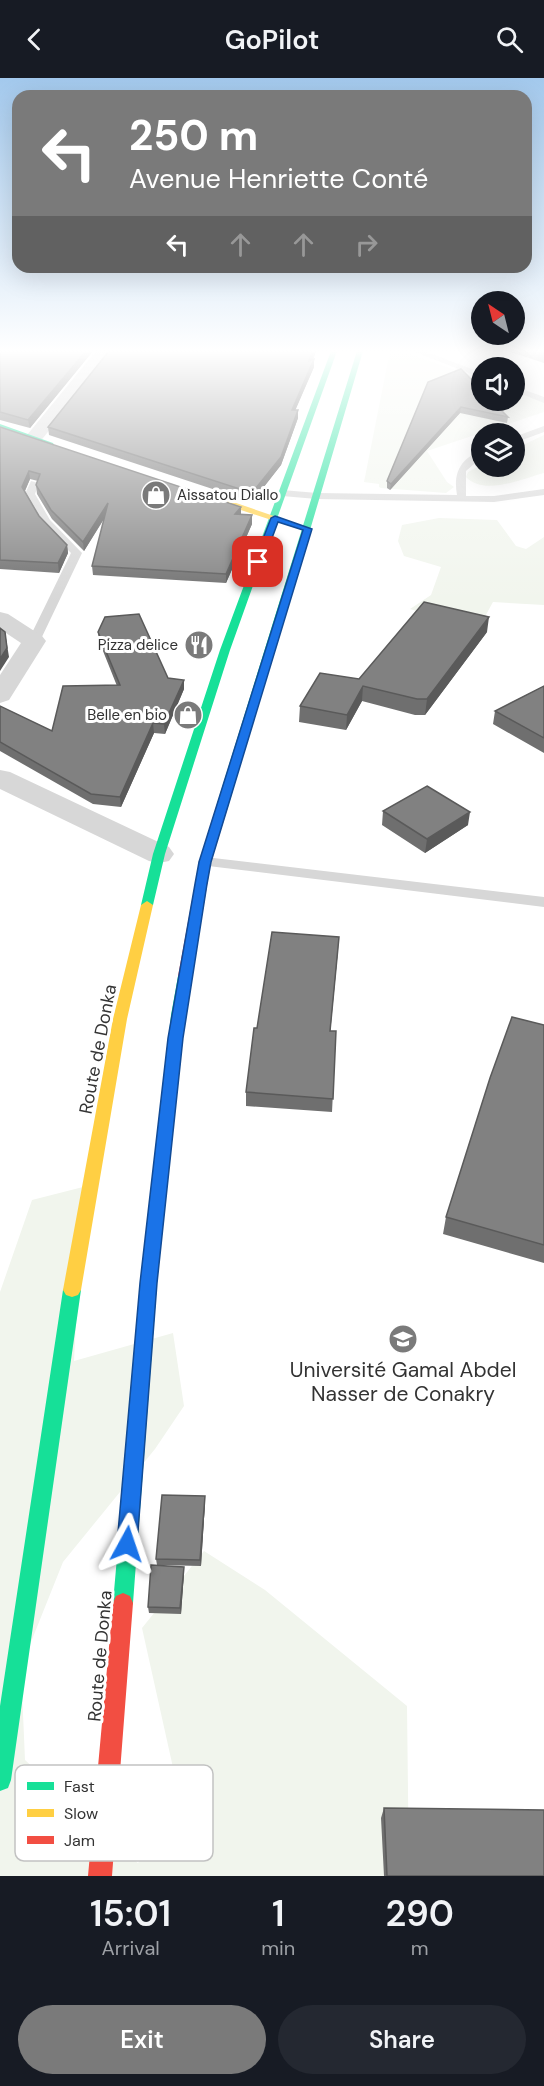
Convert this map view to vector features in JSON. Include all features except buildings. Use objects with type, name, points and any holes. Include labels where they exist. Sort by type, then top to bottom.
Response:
[{"type":"main road","points":[[23,435],[66,450]]},
{"type":"main road","name":"Route de Donka","points":[[0,1780],[64,1335],[120,1019],[159,854],[225,650],[275,518],[303,435]]},
{"type":"main road","name":"Route de Donka","points":[[109,1765],[150,1272],[178,1016],[205,862],[335,435]]},
{"type":"main road","points":[[187,490],[308,529]]},
{"type":"main road","name":"Route de Donka","points":[[100,1876],[101,1861]]},
{"type":"street","points":[[33,439],[36,435]]},
{"type":"street","points":[[0,619],[34,641],[0,695]]},
{"type":"street","points":[[0,778],[159,854]]},
{"type":"lane","points":[[462,499],[459,475],[465,462],[471,459]]},
{"type":"lane","points":[[34,483],[30,494],[46,522],[76,553],[34,641]]},
{"type":"lane","points":[[282,493],[317,496],[494,499],[544,492]]},
{"type":"lane","points":[[205,862],[544,902]]},
{"type":"shaded area","points":[[373,435],[471,435],[427,451],[447,482],[454,487],[446,493],[381,488],[379,484],[364,482]]},
{"type":"shaded area","points":[[544,435],[544,473],[493,486],[474,483],[466,477],[471,470],[471,477],[525,477],[525,444]]},
{"type":"shaded area","points":[[439,518],[497,520],[516,546],[526,549],[544,537],[544,605],[493,602],[482,622],[450,621],[410,609],[431,595],[441,567],[404,556],[398,541],[402,525]]},
{"type":"shaded area","points":[[83,1187],[74,1361],[173,1333],[184,1406],[155,1449],[63,1562],[21,1667],[25,1760],[30,1765],[15,1765],[15,1861],[136,1861],[138,1863],[139,1861],[213,1861],[213,1765],[172,1765],[142,1628],[204,1551],[265,1590],[407,1706],[409,1876],[0,1876],[0,1292],[32,1200]]},
{"type":"traffic: fast","points":[[23,435],[50,445]]},
{"type":"traffic: fast","points":[[147,905],[159,854],[225,650],[303,435]]},
{"type":"traffic: fast","points":[[222,807],[335,435]]},
{"type":"traffic: fast","points":[[123,1603],[149,1283],[178,1015],[185,976]]},
{"type":"traffic: fast","points":[[0,1780],[72,1290]]},
{"type":"traffic: slow","points":[[198,493],[308,529]]},
{"type":"traffic: slow","points":[[72,1290],[120,1019],[147,905]]},
{"type":"traffic: jam","points":[[185,976],[205,862],[222,807]]},
{"type":"traffic: jam","points":[[109,1765],[123,1603]]},
{"type":"traffic: jam","points":[[100,1876],[101,1861]]},
{"type":"place","name":"Aissatou Diallo","points":[[156,495]]},
{"type":"place","name":"Pizza delice","points":[[199,645]]},
{"type":"place","name":"Belle en bio","points":[[188,715]]},
{"type":"place","name":"Université Gamal Abdel Nasser de Conakry","points":[[403,1339]]},
{"type":"route","points":[[127,1544],[149,1283],[178,1016],[201,884],[205,862],[308,529],[275,518],[258,562]]}]
